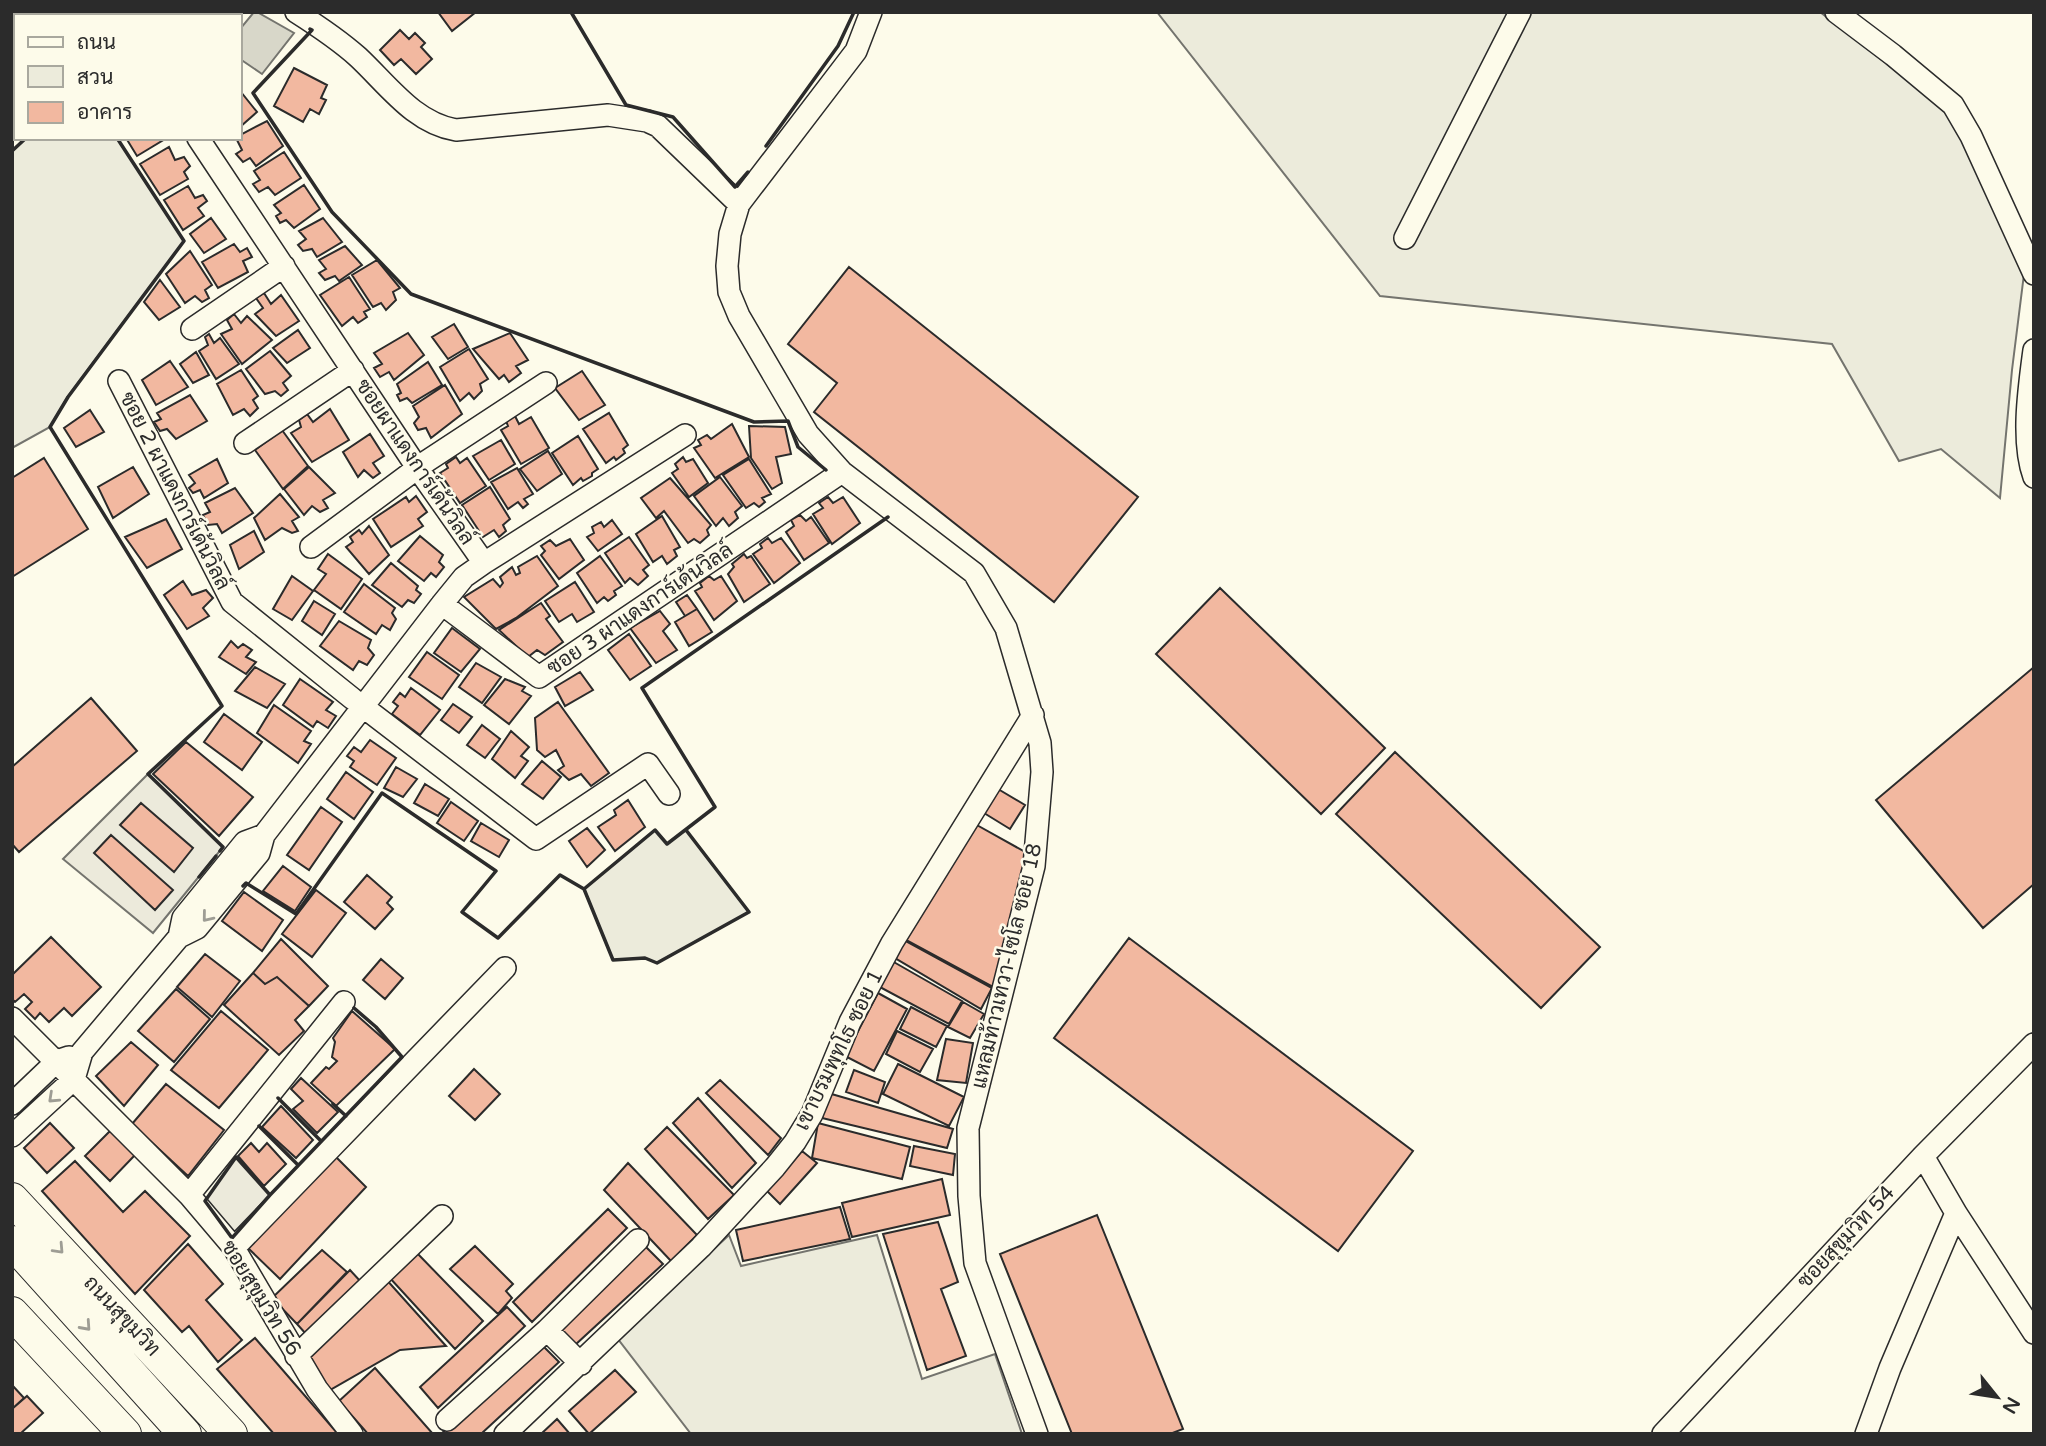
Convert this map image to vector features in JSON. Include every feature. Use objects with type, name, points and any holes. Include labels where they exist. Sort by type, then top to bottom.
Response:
[{"type":"highway","name":"ถนนสุขุมวิท","points":[[12,1199],[231,1434]]},
{"type":"highway","name":"ถนนสุขุมวิท","points":[[19,1249],[185,1434]]},
{"type":"highway","points":[[12,1313],[116,1431]]},
{"type":"street","points":[[296,12],[324,29],[410,108],[440,127],[456,130],[608,115],[647,121],[658,126],[739,204]]},
{"type":"street","name":"แหลมท้าวเทวา-ไซโล ซอย 18","points":[[871,12],[856,51],[739,204],[730,234],[727,266],[729,292],[739,316],[808,434],[842,472],[974,573],[1006,628],[1033,715],[1040,743],[1042,772],[1034,866],[968,1128],[969,1196],[975,1263],[1037,1434]]},
{"type":"street","points":[[1405,238],[1520,12]]},
{"type":"street","points":[[1836,12],[1953,105],[1971,136],[2034,274]]},
{"type":"street","name":"ซอยผาแดงการ์เด้นวิลล์","points":[[82,1052],[178,937],[183,918],[245,842],[264,835],[442,604],[464,577],[484,563],[199,140]]},
{"type":"street","points":[[192,329],[284,266]]},
{"type":"street","points":[[2034,350],[2029,388],[2028,461],[2034,477]]},
{"type":"street","points":[[245,443],[353,370]]},
{"type":"street","name":"ซอย 2 ผาแดงการ์เด้นวิลล์","points":[[118,381],[232,602],[537,839],[648,764],[668,794]]},
{"type":"street","points":[[311,547],[418,468],[546,383]]},
{"type":"street","points":[[484,563],[685,435]]},
{"type":"street","name":"ซอย 3 ผาแดงการ์เด้นวิลล์","points":[[442,604],[539,677],[842,472]]},
{"type":"street","name":"เขาบรมพุทโธ ซอย 1","points":[[506,1434],[701,1247],[795,1142],[812,1114],[850,1022],[892,943],[1033,715]]},
{"type":"street","points":[[234,1248],[505,968]]},
{"type":"street","points":[[189,1195],[344,1002]]},
{"type":"street","name":"ซอยสุขุมวิท 56","points":[[12,1018],[189,1195],[234,1248],[296,1356],[317,1389],[352,1434]]},
{"type":"street","name":"ซอยสุขุมวิท 54","points":[[1663,1434],[1923,1156],[2034,1044]]},
{"type":"street","points":[[12,1104],[57,1061],[82,1052]]},
{"type":"street","points":[[12,1136],[74,1079],[82,1052]]},
{"type":"street","points":[[1923,1156],[1956,1213],[2034,1333]]},
{"type":"street","points":[[1866,1434],[1890,1368],[1956,1213]]},
{"type":"street","points":[[296,1356],[442,1216]]},
{"type":"street","points":[[447,1420],[547,1330],[638,1240]]},
{"type":"street","points":[[547,1330],[581,1364]]},
{"type":"green space","points":[[1157,12],[1820,12],[1950,113],[2025,266],[2000,498],[1941,449],[1899,461],[1832,344],[1380,296]]},
{"type":"green space","points":[[24,140],[118,140],[184,241],[68,396],[50,427],[12,448],[12,151]]},
{"type":"green space","points":[[655,830],[667,844],[686,830],[749,912],[657,963],[645,958],[613,960],[584,889]]},
{"type":"green space","points":[[729,1235],[741,1266],[877,1235],[922,1379],[995,1354],[1022,1434],[691,1434],[618,1339]]},
{"type":"shaded area","points":[[257,12],[294,33],[262,74],[242,60],[242,27]]},
{"type":"shaded area","points":[[148,774],[223,847],[153,933],[63,859]]},
{"type":"shaded area","points":[[236,1157],[270,1195],[232,1238],[205,1201]]},
{"type":"building","points":[[438,12],[476,12],[452,31]]},
{"type":"building","points":[[400,30],[409,39],[415,33],[425,43],[421,47],[432,59],[416,74],[401,59],[394,65],[380,50]]},
{"type":"building","points":[[294,68],[327,85],[321,98],[326,100],[319,114],[310,109],[303,122],[274,106]]},
{"type":"building","points":[[14,86],[14,122],[12,120]]},
{"type":"building","points":[[242,93],[257,112],[242,125]]},
{"type":"building","points":[[267,121],[283,146],[256,166],[250,158],[243,162],[236,154],[242,150],[237,140],[242,140],[242,134]]},
{"type":"building","points":[[127,140],[163,140],[137,156]]},
{"type":"building","points":[[169,147],[175,160],[184,157],[190,166],[184,172],[188,179],[160,195],[140,164]]},
{"type":"building","points":[[284,152],[301,178],[275,195],[268,187],[259,192],[253,184],[260,180],[254,171]]},
{"type":"building","points":[[304,185],[320,209],[294,228],[286,220],[280,223],[276,216],[281,213],[274,205]]},
{"type":"building","points":[[188,186],[195,198],[203,195],[207,201],[198,208],[204,216],[183,230],[164,200]]},
{"type":"building","points":[[211,218],[226,239],[204,253],[190,234]]},
{"type":"building","points":[[323,218],[342,242],[317,257],[312,249],[303,251],[298,245],[306,239],[299,231]]},
{"type":"building","points":[[234,244],[240,252],[247,248],[252,257],[243,261],[248,272],[218,288],[202,262]]},
{"type":"building","points":[[345,246],[362,265],[339,281],[335,276],[325,280],[319,273],[326,269],[319,260]]},
{"type":"building","points":[[190,251],[212,285],[205,290],[209,298],[202,302],[195,296],[185,303],[166,274]]},
{"type":"building","points":[[377,260],[400,288],[393,292],[396,300],[386,310],[381,303],[373,307],[352,275]]},
{"type":"building","points":[[849,267],[1138,497],[1054,602],[814,412],[837,383],[788,344]]},
{"type":"building","points":[[349,277],[370,309],[364,312],[367,317],[358,323],[353,317],[342,326],[320,295]]},
{"type":"building","points":[[160,280],[180,307],[159,320],[144,302]]},
{"type":"building","points":[[264,293],[271,304],[281,295],[299,321],[276,336],[255,314],[263,308],[256,298]]},
{"type":"building","points":[[234,314],[241,323],[247,316],[272,340],[242,364],[221,334],[232,329],[227,320]]},
{"type":"building","points":[[454,324],[468,347],[448,359],[432,337]]},
{"type":"building","points":[[298,330],[310,348],[287,363],[273,348]]},
{"type":"building","points":[[408,333],[424,355],[394,380],[389,372],[380,377],[374,368],[382,364],[374,353]]},
{"type":"building","points":[[510,333],[528,360],[516,366],[521,373],[509,382],[504,375],[499,379],[473,349]]},
{"type":"building","points":[[209,334],[214,343],[220,338],[239,364],[216,379],[199,351],[208,345],[205,337]]},
{"type":"building","points":[[469,349],[488,379],[480,384],[482,391],[474,399],[469,393],[460,401],[440,367]]},
{"type":"building","points":[[270,351],[291,376],[283,383],[288,390],[281,396],[275,391],[265,394],[246,369]]},
{"type":"building","points":[[196,352],[209,375],[193,383],[180,364]]},
{"type":"building","points":[[170,361],[188,387],[156,405],[142,380]]},
{"type":"building","points":[[428,362],[442,385],[412,403],[407,398],[400,401],[397,395],[401,393],[397,384]]},
{"type":"building","points":[[241,370],[258,396],[253,400],[258,408],[250,416],[244,409],[233,415],[217,384]]},
{"type":"building","points":[[582,371],[605,405],[579,420],[555,388]]},
{"type":"building","points":[[445,385],[462,414],[431,438],[426,428],[418,430],[414,423],[419,417],[413,406]]},
{"type":"building","points":[[190,395],[207,421],[176,439],[167,429],[160,431],[154,422],[161,419],[157,413]]},
{"type":"building","points":[[330,409],[349,440],[312,462],[291,433],[301,427],[299,420],[307,414],[313,422]]},
{"type":"building","points":[[90,410],[104,432],[76,447],[64,428]]},
{"type":"building","points":[[609,413],[628,445],[623,449],[625,453],[606,463],[583,429]]},
{"type":"building","points":[[515,416],[519,424],[531,417],[549,448],[521,464],[501,430],[508,426],[506,421]]},
{"type":"building","points":[[732,424],[749,457],[715,478],[694,448],[701,445],[698,440],[707,435],[711,439]]},
{"type":"building","points":[[749,426],[785,427],[791,454],[776,457],[782,483],[772,489],[751,458]]},
{"type":"building","points":[[282,430],[308,466],[283,489],[255,450]]},
{"type":"building","points":[[370,434],[384,456],[373,463],[380,473],[373,478],[364,470],[358,477],[343,452]]},
{"type":"building","points":[[578,436],[598,469],[592,476],[583,481],[581,478],[573,485],[552,453]]},
{"type":"building","points":[[501,440],[515,464],[489,480],[473,456]]},
{"type":"building","points":[[548,451],[562,474],[537,491],[520,469]]},
{"type":"building","points":[[456,457],[460,463],[467,458],[486,486],[460,503],[440,473],[448,468],[446,464]]},
{"type":"building","points":[[683,457],[686,462],[693,459],[708,483],[689,497],[672,473],[678,469],[675,464]]},
{"type":"building","points":[[44,458],[88,529],[12,577],[12,478]]},
{"type":"building","points":[[217,459],[228,483],[204,498],[200,490],[193,493],[189,488],[195,483],[189,475]]},
{"type":"building","points":[[749,459],[771,494],[762,498],[765,502],[759,507],[754,503],[746,508],[723,475]]},
{"type":"building","points":[[133,467],[149,494],[113,518],[98,487]]},
{"type":"building","points":[[309,467],[335,493],[323,500],[328,508],[320,512],[312,506],[304,515],[284,489]]},
{"type":"building","points":[[517,468],[533,494],[524,499],[528,504],[523,508],[518,502],[508,509],[491,482]]},
{"type":"building","points":[[720,477],[742,506],[735,512],[738,518],[729,526],[723,518],[716,526],[694,496]]},
{"type":"building","points":[[670,478],[711,525],[707,530],[709,535],[700,543],[694,539],[688,543],[664,511],[656,518],[641,498]]},
{"type":"building","points":[[490,487],[510,519],[503,525],[506,531],[499,537],[494,530],[483,537],[462,505]]},
{"type":"building","points":[[235,488],[253,513],[222,533],[217,524],[208,525],[203,515],[210,512],[205,503]]},
{"type":"building","points":[[280,494],[299,517],[292,521],[298,531],[292,533],[282,528],[265,540],[254,518]]},
{"type":"building","points":[[416,496],[427,512],[418,519],[423,526],[391,547],[373,519],[406,497],[409,502]]},
{"type":"building","points":[[828,497],[833,503],[843,497],[860,523],[832,544],[813,514],[823,508],[819,503]]},
{"type":"building","points":[[800,515],[806,521],[811,517],[829,543],[804,560],[786,532],[794,526],[791,520]]},
{"type":"building","points":[[662,516],[680,547],[674,550],[677,556],[667,564],[662,556],[653,562],[636,534]]},
{"type":"building","points":[[166,519],[182,549],[147,568],[125,537]]},
{"type":"building","points":[[612,520],[622,534],[598,551],[587,537],[594,533],[592,527],[601,522],[604,527]]},
{"type":"building","points":[[369,526],[389,555],[369,574],[346,547],[353,542],[350,537],[359,530],[362,534]]},
{"type":"building","points":[[254,531],[264,552],[239,569],[230,545]]},
{"type":"building","points":[[420,536],[443,555],[439,562],[444,567],[436,577],[431,573],[424,581],[398,561]]},
{"type":"building","points":[[629,537],[649,565],[643,570],[648,576],[638,585],[630,578],[625,583],[605,553]]},
{"type":"building","points":[[768,538],[772,543],[781,538],[800,563],[774,583],[753,554],[762,548],[760,544]]},
{"type":"building","points":[[570,539],[584,560],[559,579],[541,555],[545,551],[541,546],[550,540],[556,546]]},
{"type":"building","points":[[328,554],[362,579],[341,609],[314,590],[326,574],[318,569]]},
{"type":"building","points":[[744,554],[747,558],[751,556],[770,584],[744,602],[728,574],[734,567],[732,564]]},
{"type":"building","points":[[537,556],[558,586],[516,618],[496,629],[464,597],[493,579],[500,587],[503,583],[500,577],[512,567],[516,575],[520,573],[518,567]]},
{"type":"building","points":[[600,556],[622,586],[614,591],[616,595],[608,601],[604,597],[597,603],[577,573]]},
{"type":"building","points":[[391,563],[418,586],[416,590],[421,594],[414,603],[408,600],[402,607],[372,585]]},
{"type":"building","points":[[292,576],[313,591],[292,620],[273,609]]},
{"type":"building","points":[[709,576],[714,580],[721,576],[737,601],[714,620],[695,591],[702,587],[700,583]]},
{"type":"building","points":[[183,581],[192,595],[206,590],[213,598],[203,608],[209,616],[187,629],[164,595]]},
{"type":"building","points":[[575,582],[594,612],[577,622],[572,614],[559,622],[545,601]]},
{"type":"building","points":[[364,584],[395,608],[392,613],[396,619],[390,630],[382,625],[376,634],[344,612]]},
{"type":"building","points":[[1220,588],[1385,748],[1321,814],[1156,654]]},
{"type":"building","points":[[687,595],[697,609],[685,616],[676,602]]},
{"type":"building","points":[[314,601],[335,614],[322,635],[302,621]]},
{"type":"building","points":[[541,603],[550,616],[546,619],[563,642],[545,655],[537,650],[528,657],[499,630]]},
{"type":"building","points":[[697,609],[712,632],[689,646],[675,622]]},
{"type":"building","points":[[660,611],[670,624],[663,631],[677,650],[656,663],[630,628]]},
{"type":"building","points":[[339,621],[371,640],[368,648],[374,655],[367,665],[359,661],[353,670],[320,646]]},
{"type":"building","points":[[452,628],[480,649],[461,672],[434,653]]},
{"type":"building","points":[[629,634],[651,666],[630,680],[608,650]]},
{"type":"building","points":[[231,641],[238,648],[243,644],[252,650],[246,657],[256,662],[246,674],[219,657]]},
{"type":"building","points":[[427,652],[459,675],[442,699],[409,677]]},
{"type":"building","points":[[476,663],[501,677],[482,703],[459,687]]},
{"type":"building","points":[[255,667],[285,684],[267,708],[235,691]]},
{"type":"building","points":[[2034,667],[2034,884],[1983,928],[1876,800]]},
{"type":"building","points":[[580,672],[593,690],[565,706],[555,687]]},
{"type":"building","points":[[300,679],[333,702],[326,710],[336,716],[328,728],[317,721],[313,727],[283,705]]},
{"type":"building","points":[[505,679],[525,687],[522,691],[531,696],[509,724],[484,705]]},
{"type":"building","points":[[411,688],[440,710],[420,735],[392,714],[398,706],[393,702],[400,693],[405,697]]},
{"type":"building","points":[[91,698],[137,751],[19,852],[12,844],[12,767]]},
{"type":"building","points":[[558,702],[609,773],[591,786],[581,774],[569,780],[558,770],[564,766],[556,750],[545,757],[537,750],[535,718]]},
{"type":"building","points":[[453,704],[472,717],[459,733],[441,720]]},
{"type":"building","points":[[274,705],[311,731],[304,741],[311,744],[298,763],[257,733]]},
{"type":"building","points":[[224,714],[262,742],[242,770],[204,742]]},
{"type":"building","points":[[482,725],[500,739],[485,758],[467,745]]},
{"type":"building","points":[[511,731],[529,747],[521,756],[528,761],[515,778],[492,759]]},
{"type":"building","points":[[370,740],[396,758],[377,785],[350,767],[354,761],[347,756],[354,747],[361,752]]},
{"type":"building","points":[[186,742],[253,797],[219,836],[153,774]]},
{"type":"building","points":[[1395,752],[1600,947],[1541,1008],[1336,814]]},
{"type":"building","points":[[542,761],[561,777],[543,799],[522,784]]},
{"type":"building","points":[[396,767],[417,779],[403,797],[384,788]]},
{"type":"building","points":[[346,772],[373,792],[354,819],[327,799]]},
{"type":"building","points":[[425,784],[449,799],[438,816],[414,803]]},
{"type":"building","points":[[998,789],[1025,805],[1010,829],[984,813]]},
{"type":"building","points":[[628,800],[645,827],[615,851],[598,827],[616,815],[614,810]]},
{"type":"building","points":[[451,802],[478,821],[464,841],[437,823]]},
{"type":"building","points":[[141,803],[193,848],[174,872],[120,825]]},
{"type":"building","points":[[321,807],[342,822],[309,870],[287,855]]},
{"type":"building","points":[[481,823],[509,840],[499,857],[471,841]]},
{"type":"building","points":[[975,824],[1027,853],[993,987],[906,940]]},
{"type":"building","points":[[587,828],[605,850],[587,867],[569,841]]},
{"type":"building","points":[[111,835],[173,890],[155,910],[94,853]]},
{"type":"building","points":[[283,866],[311,887],[295,911],[263,891]]},
{"type":"building","points":[[367,875],[392,897],[387,903],[393,909],[375,929],[344,902]]},
{"type":"building","points":[[316,890],[346,913],[312,957],[282,934]]},
{"type":"building","points":[[244,892],[283,920],[262,951],[222,921]]},
{"type":"building","points":[[51,937],[101,987],[72,1016],[64,1008],[49,1022],[40,1013],[35,1019],[25,1009],[32,1002],[24,994],[15,1002],[12,999],[12,975]]},
{"type":"building","points":[[1129,938],[1413,1151],[1338,1251],[1054,1038]]},
{"type":"building","points":[[281,939],[328,986],[309,1006],[277,977],[265,984],[253,973]]},
{"type":"building","points":[[904,940],[992,988],[981,1009],[895,958]]},
{"type":"building","points":[[205,954],[240,981],[212,1017],[177,987]]},
{"type":"building","points":[[381,959],[403,978],[385,999],[363,980]]},
{"type":"building","points":[[892,961],[962,1001],[949,1024],[878,986]]},
{"type":"building","points":[[253,973],[265,984],[277,977],[309,1006],[295,1020],[304,1031],[279,1055],[224,1005]]},
{"type":"building","points":[[176,989],[210,1019],[174,1062],[138,1031]]},
{"type":"building","points":[[878,993],[907,1009],[874,1071],[845,1056]]},
{"type":"building","points":[[963,1002],[984,1014],[970,1038],[948,1027]]},
{"type":"building","points":[[911,1007],[947,1026],[936,1047],[900,1029]]},
{"type":"building","points":[[221,1011],[268,1050],[219,1108],[171,1070]]},
{"type":"building","points":[[352,1011],[395,1049],[336,1106],[311,1083],[326,1067],[329,1069],[337,1061],[332,1057],[335,1042],[333,1038]]},
{"type":"building","points":[[897,1031],[933,1049],[920,1072],[886,1054]]},
{"type":"building","points":[[946,1039],[973,1043],[966,1083],[937,1080]]},
{"type":"building","points":[[131,1042],[158,1065],[124,1106],[96,1076]]},
{"type":"building","points":[[898,1064],[964,1097],[949,1126],[883,1094]]},
{"type":"building","points":[[474,1069],[500,1094],[475,1120],[449,1096]]},
{"type":"building","points":[[854,1070],[885,1082],[878,1103],[846,1092]]},
{"type":"building","points":[[301,1078],[338,1112],[317,1133],[293,1109],[303,1101],[291,1089]]},
{"type":"building","points":[[720,1080],[781,1138],[768,1155],[706,1093]]},
{"type":"building","points":[[166,1084],[224,1130],[188,1176],[132,1124]]},
{"type":"building","points":[[828,1093],[953,1129],[947,1148],[822,1118]]},
{"type":"building","points":[[698,1098],[756,1163],[732,1188],[673,1123]]},
{"type":"building","points":[[281,1106],[313,1140],[296,1158],[262,1127]]},
{"type":"building","points":[[50,1123],[74,1148],[47,1173],[24,1148]]},
{"type":"building","points":[[818,1123],[910,1147],[902,1179],[812,1158]]},
{"type":"building","points":[[667,1127],[734,1195],[708,1219],[645,1149]]},
{"type":"building","points":[[110,1131],[135,1155],[110,1181],[85,1156]]},
{"type":"building","points":[[251,1143],[259,1152],[267,1143],[286,1164],[264,1186],[238,1156]]},
{"type":"building","points":[[914,1146],[955,1154],[953,1175],[910,1166]]},
{"type":"building","points":[[802,1151],[817,1163],[780,1204],[767,1191]]},
{"type":"building","points":[[335,1156],[366,1187],[280,1279],[248,1248]]},
{"type":"building","points":[[75,1161],[123,1212],[145,1191],[190,1236],[135,1294],[42,1191]]},
{"type":"building","points":[[628,1163],[697,1235],[671,1261],[604,1190]]},
{"type":"building","points":[[942,1179],[950,1215],[852,1237],[842,1203]]},
{"type":"building","points":[[840,1207],[850,1239],[743,1261],[736,1230]]},
{"type":"building","points":[[608,1209],[627,1228],[532,1322],[513,1302]]},
{"type":"building","points":[[1097,1215],[1183,1429],[1170,1434],[1072,1434],[1000,1254]]},
{"type":"building","points":[[938,1222],[958,1282],[941,1289],[966,1356],[927,1370],[883,1234]]},
{"type":"building","points":[[188,1244],[223,1284],[206,1300],[242,1340],[218,1362],[189,1326],[182,1332],[144,1290]]},
{"type":"building","points":[[644,1245],[663,1264],[575,1345],[557,1325]]},
{"type":"building","points":[[475,1246],[513,1284],[506,1291],[512,1298],[498,1314],[450,1269]]},
{"type":"building","points":[[322,1250],[347,1272],[297,1324],[272,1298]]},
{"type":"building","points":[[416,1252],[483,1321],[455,1349],[389,1277]]},
{"type":"building","points":[[350,1270],[361,1282],[306,1334],[297,1324]]},
{"type":"building","points":[[385,1278],[446,1346],[400,1350],[323,1394],[306,1357]]},
{"type":"building","points":[[507,1307],[525,1326],[438,1408],[420,1387]]},
{"type":"building","points":[[255,1338],[338,1434],[274,1434],[217,1369]]},
{"type":"building","points":[[540,1343],[559,1362],[481,1434],[441,1434]]},
{"type":"building","points":[[375,1368],[433,1434],[368,1434],[339,1401]]},
{"type":"building","points":[[615,1370],[636,1392],[589,1434],[569,1411]]},
{"type":"building","points":[[12,1385],[24,1398],[12,1409]]},
{"type":"building","points":[[27,1396],[43,1413],[20,1434],[12,1434],[12,1409]]},
{"type":"building","points":[[557,1419],[570,1434],[541,1434]]},
{"type":"wall","points":[[571,12],[626,105],[673,117],[735,187],[748,172]]},
{"type":"wall","points":[[766,146],[838,46],[854,12]]},
{"type":"wall","points":[[310,29],[312,30],[253,93],[332,212],[411,294],[754,422],[788,421],[798,447],[826,470]]},
{"type":"wall","points":[[12,151],[24,140]]},
{"type":"wall","points":[[118,140],[184,241],[68,397],[50,427],[222,706],[148,774],[223,847],[220,851]]},
{"type":"wall","points":[[243,886],[246,883],[296,914],[382,793],[496,871],[462,912],[498,938],[560,875],[584,889],[655,830],[667,844],[715,807],[642,688],[888,517]]},
{"type":"wall","points":[[584,889],[613,960],[645,958],[657,963],[749,912],[686,830]]},
{"type":"wall","points":[[199,877],[216,856]]},
{"type":"wall","points":[[270,1195],[402,1057],[376,1027],[354,1008]]},
{"type":"wall","points":[[278,1098],[320,1140]]},
{"type":"wall","points":[[333,1104],[346,1116]]},
{"type":"wall","points":[[259,1126],[298,1165]]},
{"type":"wall","points":[[236,1157],[270,1195],[232,1238],[205,1201],[236,1157]]}]
